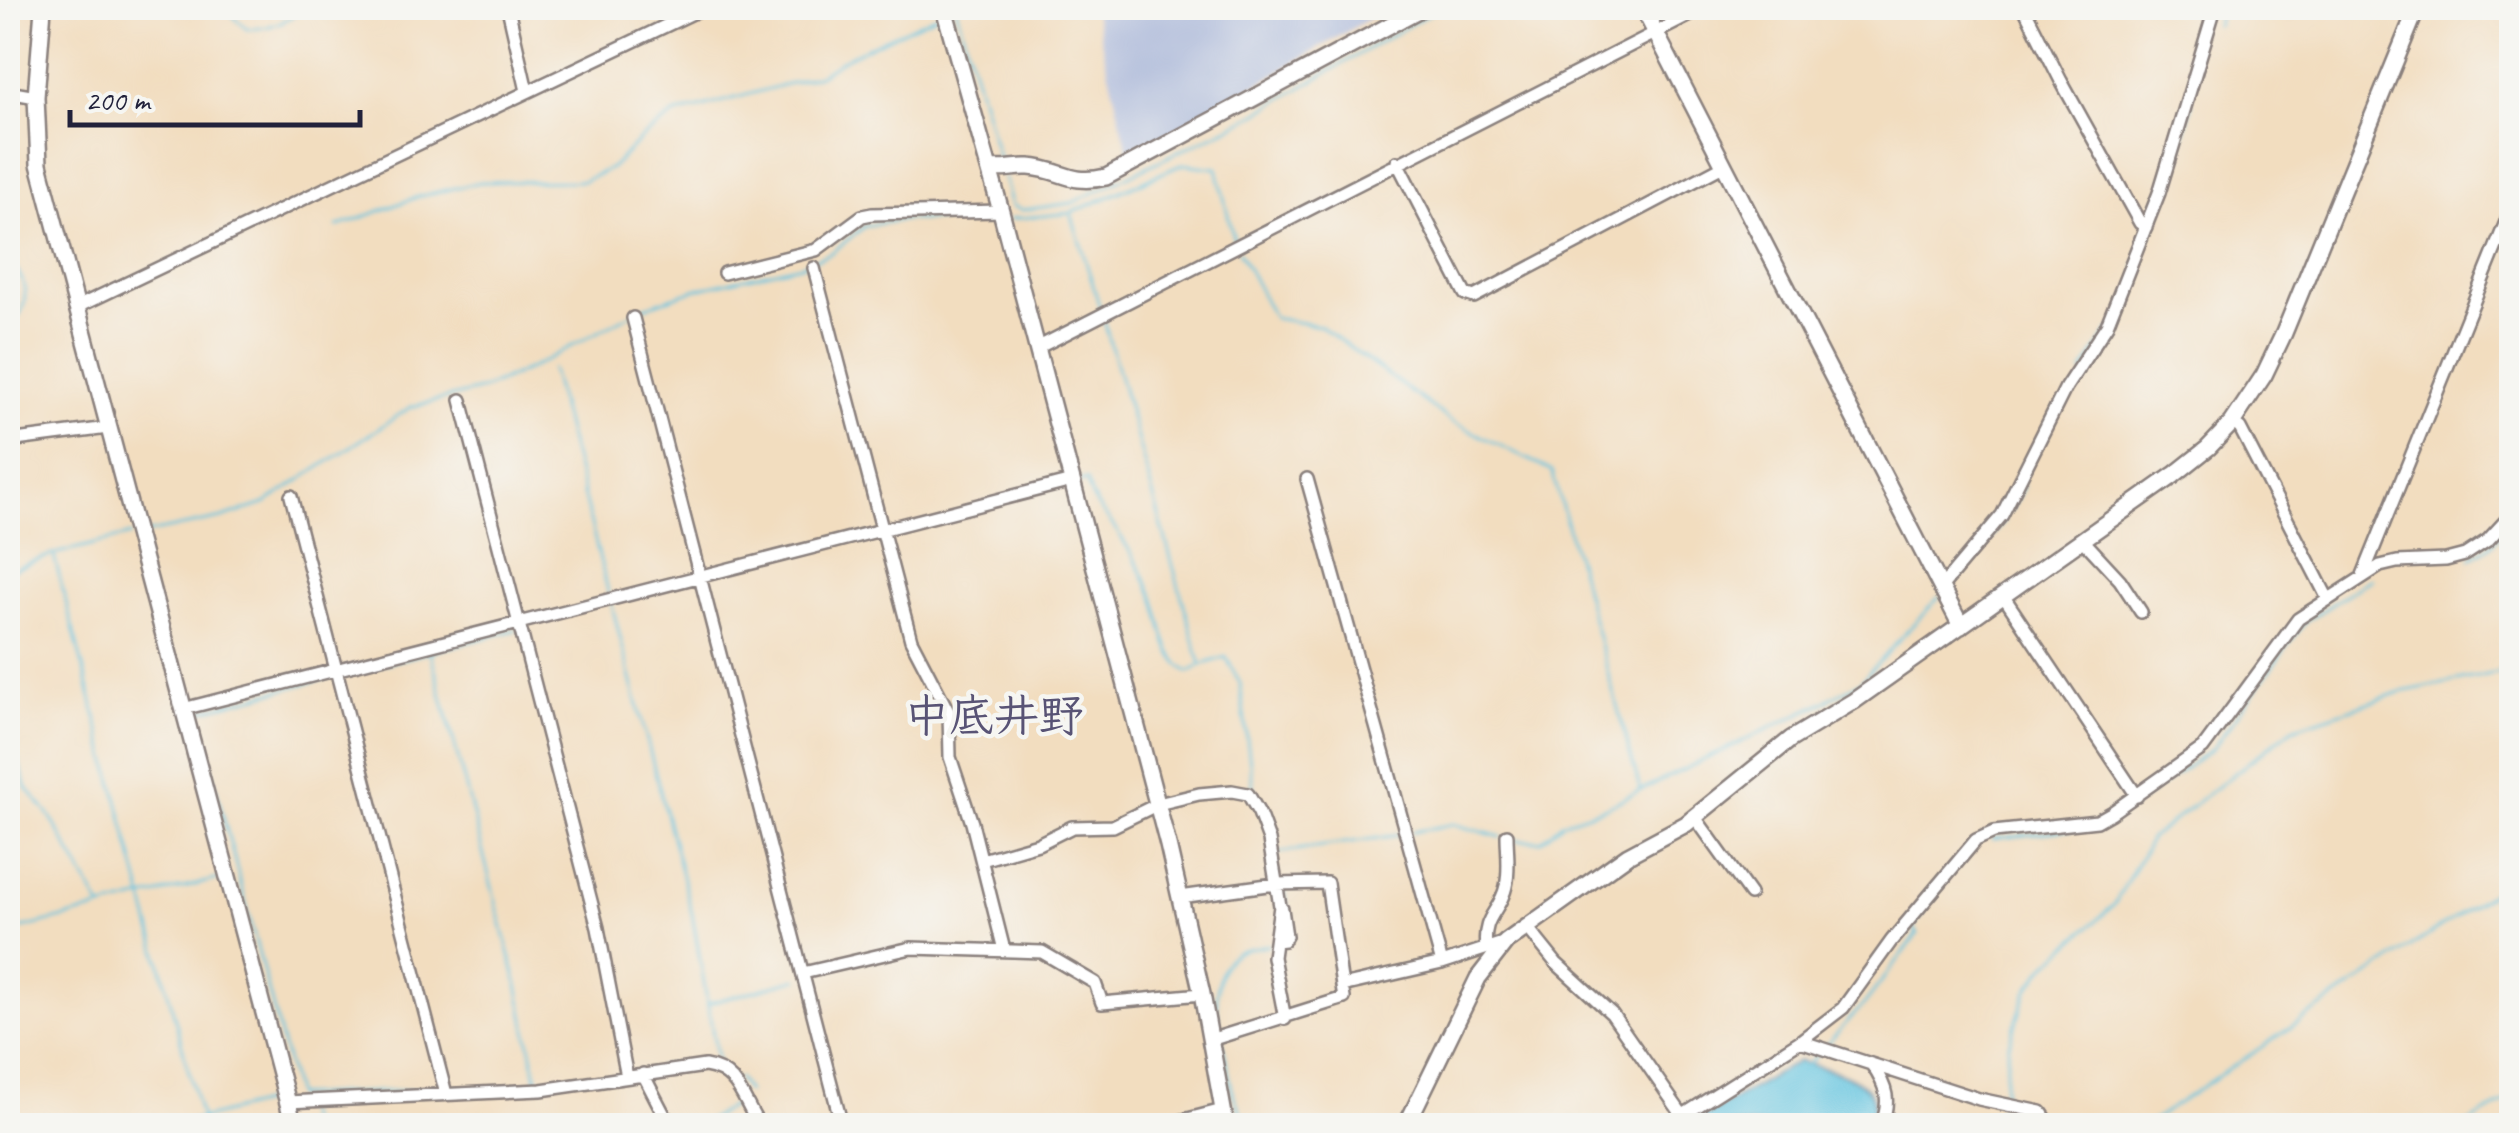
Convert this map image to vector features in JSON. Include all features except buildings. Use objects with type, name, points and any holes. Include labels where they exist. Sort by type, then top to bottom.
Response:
[{"type":"street","points":[[43,8],[36,97],[39,164],[294,1126]]},
{"type":"street","points":[[508,8],[527,91]]},
{"type":"street","points":[[75,308],[703,8]]},
{"type":"street","points":[[944,8],[1158,804],[1202,994],[1225,1118],[1160,1126]]},
{"type":"street","points":[[989,168],[1028,167],[1084,182],[1106,178],[1422,8]]},
{"type":"street","points":[[1643,8],[1961,626]]},
{"type":"street","points":[[1036,348],[1704,8]]},
{"type":"street","points":[[2024,8],[2111,174],[2146,227]]},
{"type":"street","points":[[1946,593],[2002,516],[2066,387],[2107,325],[2160,193],[2215,8]]},
{"type":"street","points":[[1406,1126],[1478,978],[1506,942],[1628,856],[1694,816],[1791,738],[1854,701],[2083,540],[2174,474],[2232,423],[2264,375],[2284,333],[2418,8]]},
{"type":"street","points":[[8,92],[36,97]]},
{"type":"street","points":[[1398,162],[1465,294],[1474,298],[1725,165]]},
{"type":"street","points":[[2363,575],[2512,207]]},
{"type":"street","points":[[724,273],[816,250],[862,216],[872,214],[1003,218]]},
{"type":"street","points":[[814,268],[910,640],[949,712],[950,757],[982,860],[1004,950]]},
{"type":"street","points":[[633,318],[842,1126]]},
{"type":"street","points":[[461,400],[598,928],[627,1076]]},
{"type":"street","points":[[2232,423],[2240,428],[2328,599]]},
{"type":"street","points":[[8,441],[108,428]]},
{"type":"street","points":[[1308,478],[1442,963]]},
{"type":"street","points":[[183,709],[1072,481]]},
{"type":"street","points":[[291,496],[446,1094]]},
{"type":"street","points":[[1666,1126],[1800,1041],[1843,1008],[1948,870],[1976,840],[1994,832],[2097,821],[2203,748],[2298,619],[2363,575],[2397,562],[2446,560],[2465,555],[2488,540],[2512,514]]},
{"type":"street","points":[[2083,540],[2120,580],[2141,612]]},
{"type":"street","points":[[2004,596],[2138,796]]},
{"type":"street","points":[[982,860],[1038,844],[1072,827],[1114,826],[1158,804],[1198,794],[1248,794],[1260,813],[1269,840],[1280,906],[1273,957],[1284,1019]]},
{"type":"street","points":[[1694,816],[1750,894]]},
{"type":"street","points":[[1486,948],[1485,927],[1508,881],[1507,835]]},
{"type":"street","points":[[1180,897],[1275,884],[1327,883],[1344,998],[1210,1040]]},
{"type":"street","points":[[1526,927],[1556,963],[1612,1014],[1683,1116]]},
{"type":"street","points":[[1342,986],[1442,963],[1506,942]]},
{"type":"street","points":[[802,973],[911,948],[1004,950],[1042,952],[1094,983],[1102,1003],[1202,994]]},
{"type":"street","points":[[1800,1041],[1980,1099],[2041,1112],[2050,1126]]},
{"type":"street","points":[[1872,1065],[1886,1086],[1888,1097],[1881,1126]]},
{"type":"street","points":[[288,1102],[541,1090],[705,1066],[722,1070],[740,1087],[760,1126]]},
{"type":"street","points":[[644,1074],[670,1126]]},
{"type":"street","points":[[2502,1126],[2512,1113]]},
{"type":"shaded area","points":[[1093,8],[1387,8],[1130,159]]},
{"type":"water","points":[[1798,1061],[1840,1073],[1865,1087],[1872,1097],[1873,1110],[1867,1125],[1690,1125]]},
{"type":"waterway","points":[[8,12],[11,8]]},
{"type":"waterway","points":[[212,8],[228,11],[247,29],[278,23],[304,8]]},
{"type":"waterway","points":[[956,8],[1000,164]]},
{"type":"waterway","points":[[1004,177],[1012,206],[1022,210],[1072,203],[1245,120],[1439,8]]},
{"type":"waterway","points":[[1653,8],[1662,24]]},
{"type":"waterway","points":[[2216,25],[2222,8]]},
{"type":"waterway","points":[[337,227],[417,197],[480,182],[583,181],[611,168],[643,137],[674,115],[819,75],[847,57],[937,15]]},
{"type":"waterway","points":[[2136,267],[2171,181],[2192,104]]},
{"type":"waterway","points":[[1010,219],[1071,213],[1183,164],[1217,168],[1234,240]]},
{"type":"waterway","points":[[1072,216],[1100,308]]},
{"type":"waterway","points":[[144,534],[222,518],[264,504],[411,407],[483,389],[531,368],[644,307],[697,289],[801,265],[831,253],[865,226],[902,220],[997,220]]},
{"type":"waterway","points":[[1239,252],[1274,318],[1320,326],[1451,421],[1552,471],[1640,789]]},
{"type":"waterway","points":[[8,261],[22,280],[25,294],[19,316],[8,320]]},
{"type":"waterway","points":[[1104,321],[1201,665],[1226,657],[1240,683],[1254,795]]},
{"type":"waterway","points":[[2082,373],[2110,330]]},
{"type":"waterway","points":[[551,369],[609,595]]},
{"type":"waterway","points":[[1079,482],[1087,480],[1095,502],[1138,566],[1153,595],[1174,658],[1189,672],[1201,665]]},
{"type":"waterway","points":[[2011,510],[2023,486]]},
{"type":"waterway","points":[[1948,588],[2004,521]]},
{"type":"waterway","points":[[2471,558],[2489,547],[2512,523]]},
{"type":"waterway","points":[[8,571],[54,554],[131,535]]},
{"type":"waterway","points":[[54,556],[203,1126]]},
{"type":"waterway","points":[[1993,839],[2099,826],[2119,816],[2213,748],[2305,622],[2372,578]]},
{"type":"waterway","points":[[1513,840],[1541,841],[1563,822],[1604,808],[1860,682],[1939,597]]},
{"type":"waterway","points":[[611,602],[692,914],[718,1063]]},
{"type":"waterway","points":[[343,674],[515,630]]},
{"type":"waterway","points":[[430,651],[519,990],[538,1084]]},
{"type":"waterway","points":[[2003,1100],[2009,1044],[2027,991],[2044,967],[2114,905],[2151,838],[2293,728],[2401,692],[2512,670]]},
{"type":"waterway","points":[[296,1097],[196,712],[331,677]]},
{"type":"waterway","points":[[8,734],[27,788],[50,816],[101,907]]},
{"type":"waterway","points":[[1412,832],[1453,824],[1501,837]]},
{"type":"waterway","points":[[1276,853],[1399,835]]},
{"type":"waterway","points":[[8,926],[23,928],[223,878]]},
{"type":"waterway","points":[[2144,1126],[2512,879]]},
{"type":"waterway","points":[[1284,887],[1291,934]]},
{"type":"waterway","points":[[1826,1045],[1865,1003],[1918,934],[1913,927],[1923,912]]},
{"type":"waterway","points":[[1220,1034],[1217,989],[1223,967],[1238,952],[1269,945]]},
{"type":"waterway","points":[[709,1003],[798,979]]},
{"type":"waterway","points":[[1222,1041],[1233,1094],[1247,1126]]},
{"type":"waterway","points":[[1806,1067],[1820,1051]]},
{"type":"waterway","points":[[659,1067],[700,1061]]},
{"type":"waterway","points":[[738,1078],[747,1092]]},
{"type":"waterway","points":[[296,1096],[437,1089]]},
{"type":"waterway","points":[[2463,1126],[2512,1098]]},
{"type":"waterway","points":[[173,1126],[278,1099]]},
{"type":"waterway","points":[[698,1126],[739,1102]]},
{"type":"waterway","points":[[1137,1126],[1213,1102]]},
{"type":"waterway","points":[[304,1108],[309,1126]]},
{"type":"waterway","points":[[1990,1126],[2000,1108]]},
{"type":"district","name":"中底井野","points":[[994,716]]}]
